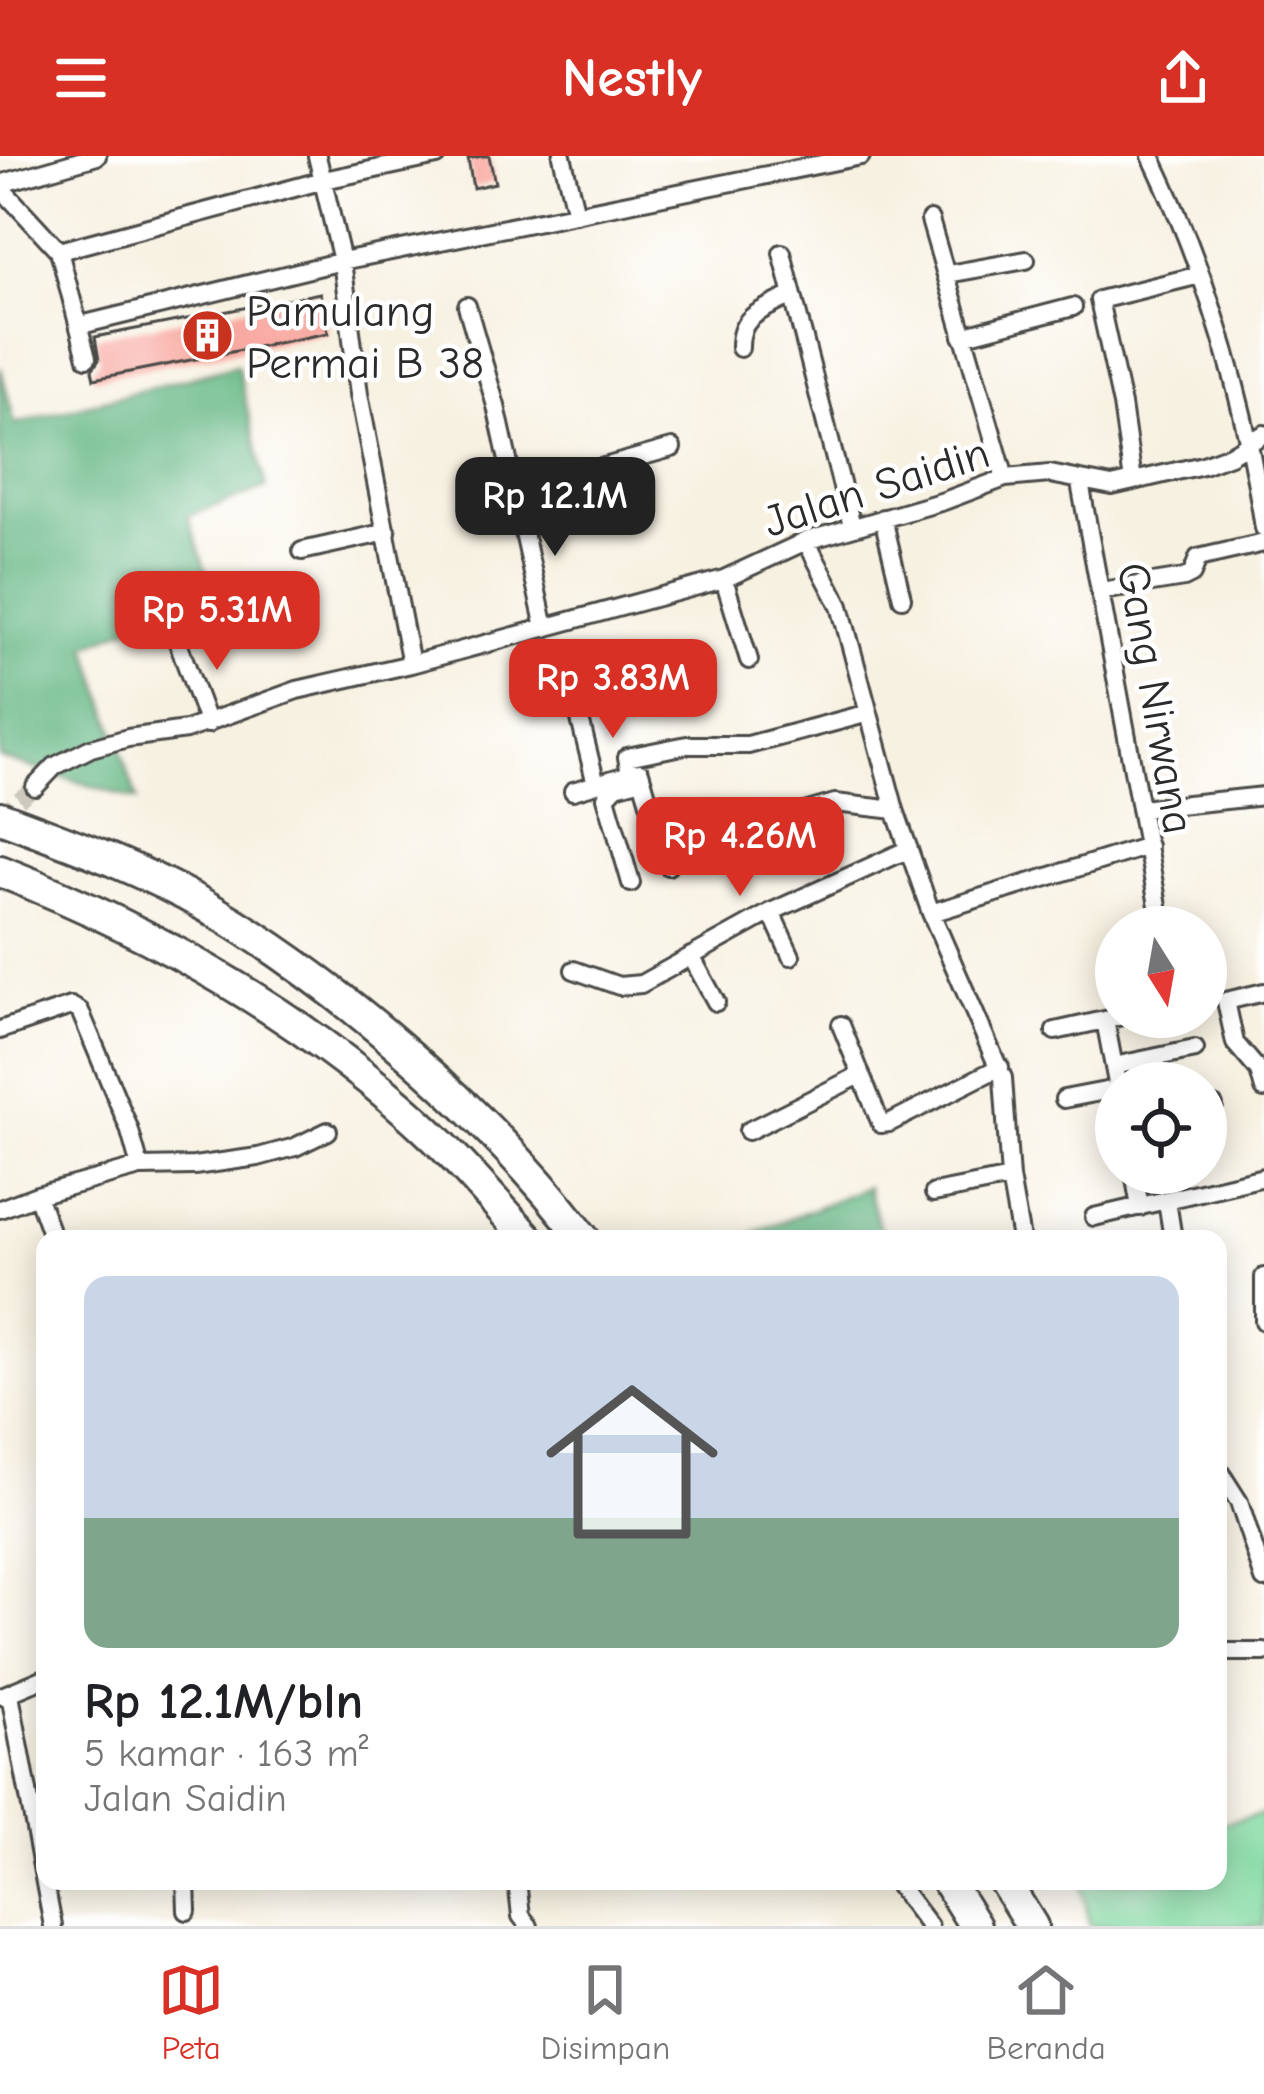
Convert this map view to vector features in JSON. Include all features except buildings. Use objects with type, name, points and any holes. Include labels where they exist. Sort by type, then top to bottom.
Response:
[{"type":"highway","points":[[0,817],[89,850],[208,907],[343,1000],[455,1098],[576,1230]]},
{"type":"highway","points":[[0,872],[72,900],[186,958],[320,1043],[434,1137],[521,1230]]},
{"type":"highway","points":[[953,1890],[975,1926]]},
{"type":"highway","points":[[1010,1890],[1032,1926]]},
{"type":"street","points":[[87,358],[59,251],[0,186],[98,156]]},
{"type":"street","points":[[316,156],[342,262],[358,394],[411,664]]},
{"type":"street","points":[[59,251],[436,156]]},
{"type":"street","points":[[562,156],[576,214]]},
{"type":"street","points":[[81,326],[342,262],[861,156]]},
{"type":"street","points":[[1151,156],[1200,275],[1257,437],[1264,528]]},
{"type":"street","points":[[930,220],[1005,478]]},
{"type":"street","points":[[782,253],[852,526]]},
{"type":"street","points":[[948,274],[1026,260]]},
{"type":"street","points":[[1132,481],[1122,405],[1099,301],[1200,275]]},
{"type":"street","points":[[740,348],[740,328],[747,320],[790,296]]},
{"type":"street","points":[[467,306],[496,406],[545,628]]},
{"type":"street","points":[[962,336],[1073,307]]},
{"type":"street","name":"Jalan Saidin","points":[[35,787],[55,766],[91,748],[208,724],[297,690],[724,579],[806,541],[1005,478],[1050,474],[1102,486],[1203,465],[1257,437]]},
{"type":"street","points":[[515,501],[586,472],[672,448]]},
{"type":"street","name":"Gang Nirwana","points":[[1080,483],[1158,906]]},
{"type":"street","points":[[883,518],[902,598]]},
{"type":"street","points":[[302,551],[387,532]]},
{"type":"street","points":[[806,541],[839,606],[895,810],[931,913],[1000,1067],[1010,1178],[1020,1230]]},
{"type":"street","points":[[1102,591],[1184,578],[1192,574],[1198,558],[1264,543]]},
{"type":"street","points":[[724,579],[749,660]]},
{"type":"street","points":[[178,640],[208,724]]},
{"type":"street","points":[[578,711],[596,784]]},
{"type":"street","points":[[573,790],[630,774],[626,758],[687,745],[748,745],[868,713]]},
{"type":"street","points":[[641,755],[637,761],[668,866]]},
{"type":"street","points":[[631,883],[606,796],[616,786],[642,779]]},
{"type":"street","points":[[1140,809],[1264,796]]},
{"type":"street","points":[[763,824],[835,803],[895,810]]},
{"type":"street","points":[[659,838],[704,813]]},
{"type":"street","points":[[931,913],[1148,846]]},
{"type":"street","points":[[574,970],[606,983],[632,986],[771,912],[909,849]]},
{"type":"street","points":[[771,912],[791,956]]},
{"type":"street","points":[[691,956],[716,1002]]},
{"type":"street","points":[[1264,992],[1226,1001],[1238,1048],[1259,1071],[1264,1089]]},
{"type":"street","points":[[0,1030],[71,1006],[80,1011],[129,1128],[140,1167]]},
{"type":"street","points":[[1055,1031],[1095,1023]]},
{"type":"street","points":[[841,1025],[879,1122],[886,1124],[1000,1067]]},
{"type":"street","points":[[1161,1062],[1195,1049]]},
{"type":"street","points":[[748,1131],[860,1075]]},
{"type":"street","points":[[1064,1100],[1095,1087]]},
{"type":"street","points":[[0,1209],[140,1167],[194,1166],[258,1156],[295,1147],[328,1131]]},
{"type":"street","points":[[1094,1216],[1264,1177]]},
{"type":"street","points":[[934,1193],[1010,1178]]},
{"type":"street","points":[[1138,1194],[1140,1207]]},
{"type":"street","points":[[37,1196],[50,1230]]},
{"type":"street","points":[[1167,1202],[1172,1230]]},
{"type":"street","points":[[1264,1277],[1264,1321]]},
{"type":"street","points":[[1227,1483],[1239,1502],[1264,1580]]},
{"type":"street","points":[[1227,1504],[1239,1502]]},
{"type":"street","points":[[1227,1652],[1264,1652]]},
{"type":"street","points":[[36,1682],[5,1696],[36,1845]]},
{"type":"street","points":[[45,1890],[53,1926]]},
{"type":"street","points":[[186,1890],[187,1911]]},
{"type":"street","points":[[518,1890],[521,1916],[529,1926]]},
{"type":"street","points":[[902,1890],[929,1926]]},
{"type":"green space","points":[[237,365],[266,488],[188,516],[212,589],[87,646],[137,800],[0,758],[0,366],[15,424]]},
{"type":"green space","points":[[867,1187],[880,1230],[761,1230]]},
{"type":"green space","points":[[1264,1814],[1264,1926],[1090,1926],[1083,1890],[1227,1890],[1227,1822]]},
{"type":"tunnel","points":[[0,814],[35,787]]},
{"type":"place","name":"Pamulang Permai B 38","points":[[207,336]]}]
